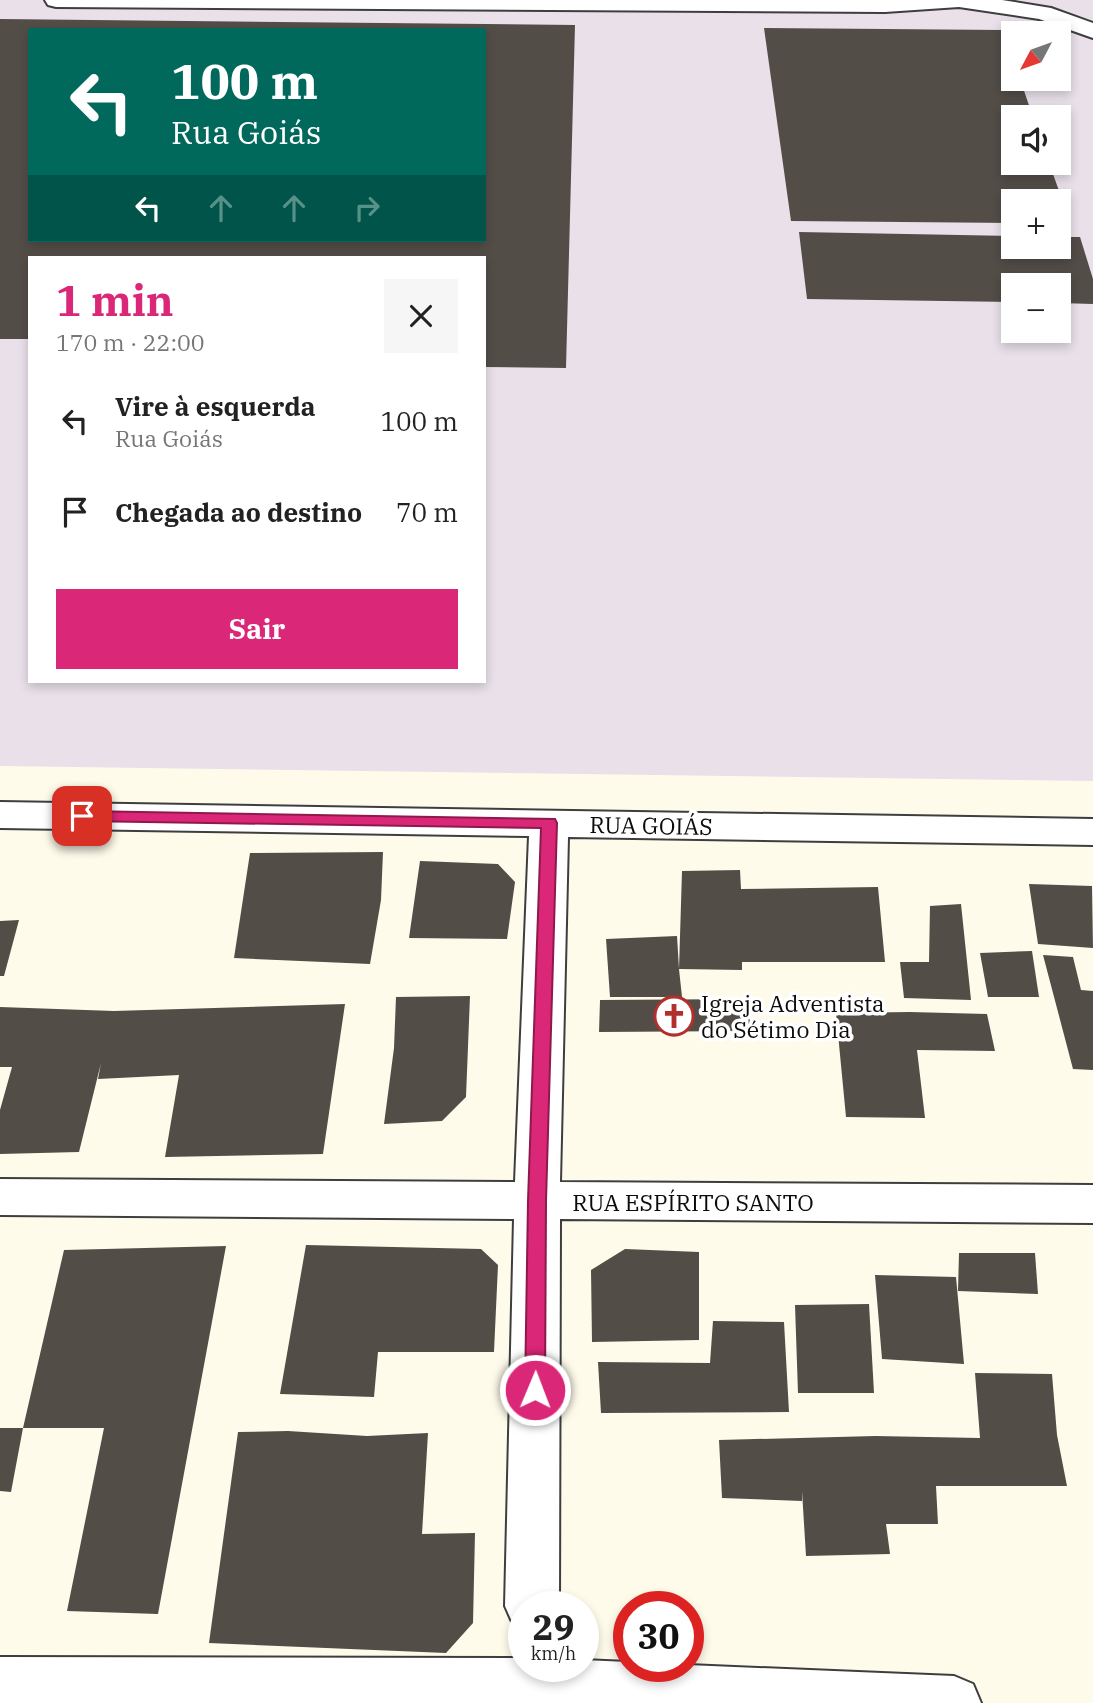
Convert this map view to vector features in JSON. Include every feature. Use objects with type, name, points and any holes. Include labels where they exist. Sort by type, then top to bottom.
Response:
[{"type":"street","points":[[56,0],[871,5],[959,0],[1043,7],[1093,30]]},
{"type":"street","name":"RUA GOIÁS","points":[[0,815],[1093,832]]},
{"type":"street","points":[[532,1591],[537,1201],[549,823]]},
{"type":"street","name":"RUA ESPÍRITO SANTO","points":[[0,1197],[1093,1204]]},
{"type":"street","points":[[0,1684],[531,1685],[954,1703]]},
{"type":"shaded area","points":[[0,0],[1093,0],[1093,781],[0,766]]},
{"type":"building","points":[[0,19],[575,25],[566,368],[486,367],[486,256],[28,256],[28,339],[0,339]]},
{"type":"building","points":[[764,28],[1001,30],[1001,91],[1024,91],[1029,105],[1001,105],[1001,175],[1053,175],[1058,189],[1001,189],[1001,223],[791,221]]},
{"type":"building","points":[[799,232],[1001,236],[1001,259],[1071,259],[1071,237],[1080,237],[1093,279],[1093,304],[1071,303],[1071,273],[1001,273],[1001,302],[807,299]]},
{"type":"building","points":[[383,852],[381,900],[370,964],[234,958],[250,853]]},
{"type":"building","points":[[420,861],[498,864],[515,882],[507,939],[409,938]]},
{"type":"building","points":[[740,870],[741,889],[878,887],[885,962],[742,962],[742,970],[679,969],[682,871]]},
{"type":"building","points":[[1029,884],[1092,886],[1093,948],[1038,944]]},
{"type":"building","points":[[961,904],[971,1000],[904,998],[900,962],[929,962],[930,906]]},
{"type":"building","points":[[19,920],[4,976],[0,976],[0,921]]},
{"type":"building","points":[[677,936],[682,997],[610,997],[606,939]]},
{"type":"building","points":[[1032,951],[1039,997],[988,997],[980,953]]},
{"type":"building","points":[[1043,955],[1073,957],[1081,990],[1093,991],[1093,1070],[1073,1069]]},
{"type":"building","points":[[470,996],[466,1097],[442,1121],[384,1124],[394,1048],[396,997]]},
{"type":"building","name":"Igreja Adventista do Sétimo Dia","points":[[749,999],[750,1031],[599,1032],[600,1000]]},
{"type":"building","points":[[345,1004],[323,1154],[165,1157],[179,1075],[98,1079],[101,1063],[79,1152],[0,1154],[0,1110],[12,1067],[0,1067],[0,1007],[114,1011]]},
{"type":"building","points":[[836,1013],[987,1014],[995,1051],[917,1050],[925,1118],[846,1117]]},
{"type":"building","points":[[306,1245],[481,1249],[498,1265],[494,1352],[378,1352],[374,1397],[280,1394]]},
{"type":"building","points":[[226,1246],[158,1614],[67,1611],[104,1428],[23,1428],[64,1250]]},
{"type":"building","points":[[625,1249],[699,1252],[699,1340],[592,1342],[591,1270]]},
{"type":"building","points":[[959,1253],[1035,1253],[1038,1294],[958,1291]]},
{"type":"building","points":[[875,1275],[956,1277],[964,1364],[882,1359]]},
{"type":"building","points":[[869,1304],[874,1393],[798,1393],[795,1305]]},
{"type":"building","points":[[713,1321],[784,1322],[789,1412],[601,1413],[598,1362],[710,1363]]},
{"type":"building","points":[[975,1373],[1052,1374],[1057,1435],[1067,1486],[936,1486],[938,1524],[886,1524],[890,1554],[806,1556],[802,1491],[802,1501],[722,1498],[719,1440],[875,1436],[980,1438]]},
{"type":"building","points":[[0,1428],[23,1428],[11,1492],[0,1491]]},
{"type":"building","points":[[288,1431],[367,1436],[428,1433],[422,1534],[475,1533],[473,1623],[446,1653],[209,1643],[238,1432]]},
{"type":"place","name":"Igreja Adventista do Sétimo Dia","points":[[674,1016]]},
{"type":"route","points":[[82,816],[549,823],[548,928],[537,1201],[535,1390]]}]
